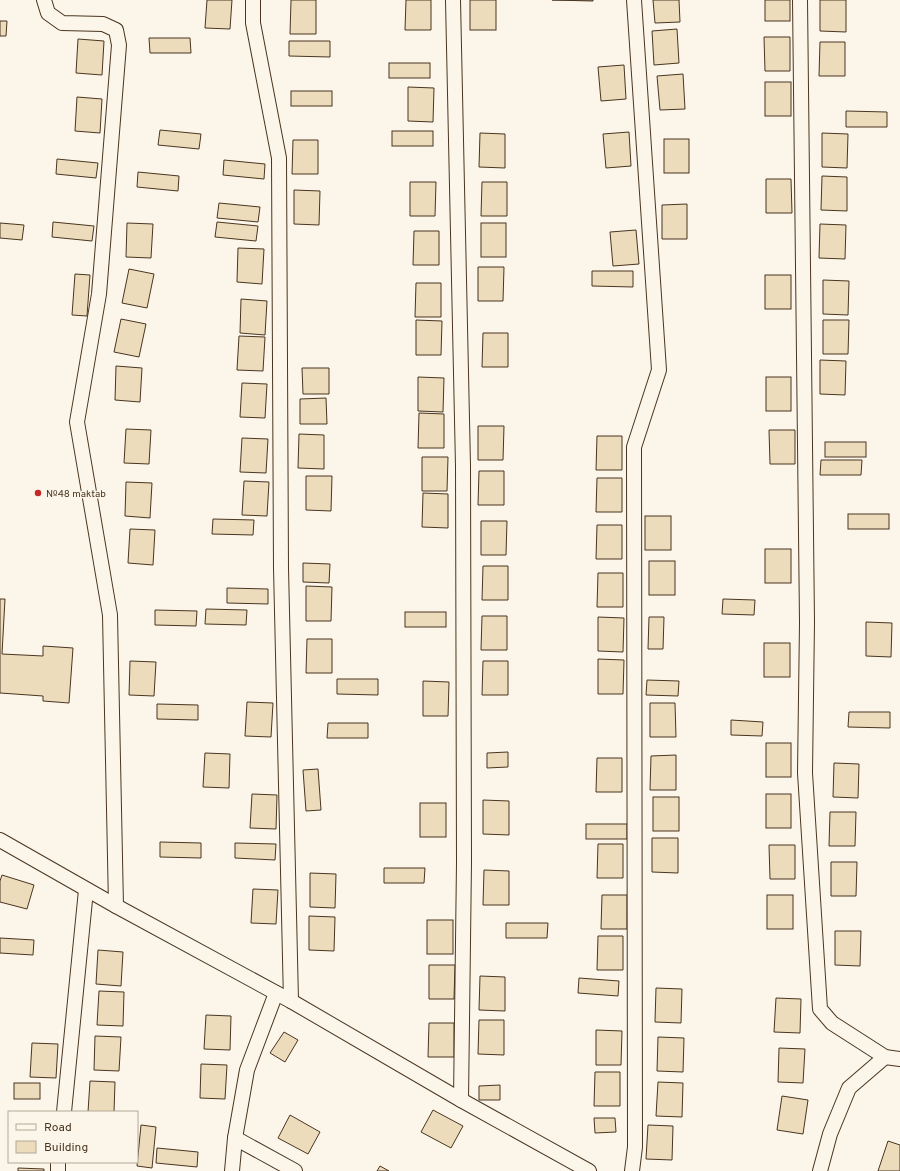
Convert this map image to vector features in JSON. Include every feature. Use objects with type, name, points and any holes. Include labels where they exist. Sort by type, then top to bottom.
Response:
[{"type":"street","points":[[44,0],[48,13],[62,23],[103,24],[116,30],[119,45],[99,294],[77,422],[110,615],[116,906]]},
{"type":"street","points":[[253,0],[253,23],[279,158],[281,568],[291,1002]]},
{"type":"street","points":[[453,0],[463,466],[464,862],[461,1100]]},
{"type":"street","points":[[632,1171],[635,1147],[634,447],[659,370],[634,0]]},
{"type":"street","points":[[800,0],[806,606],[805,773],[820,1009],[832,1023],[885,1057],[900,1059]]},
{"type":"street","points":[[0,840],[86,890],[276,993],[461,1100],[589,1171]]},
{"type":"street","points":[[64,1111],[86,890]]},
{"type":"street","points":[[232,1171],[235,1138],[247,1070],[276,993]]},
{"type":"street","points":[[820,1171],[830,1134],[849,1088],[885,1057]]},
{"type":"street","points":[[235,1138],[295,1171]]},
{"type":"building","points":[[207,0],[232,0],[230,29],[205,28]]},
{"type":"building","points":[[291,0],[316,0],[316,34],[290,34]]},
{"type":"building","points":[[406,0],[431,0],[431,30],[405,30]]},
{"type":"building","points":[[470,0],[496,0],[496,30],[470,30]]},
{"type":"building","points":[[552,0],[593,0],[593,1]]},
{"type":"building","points":[[653,0],[679,0],[680,22],[655,23]]},
{"type":"building","points":[[765,0],[790,0],[790,21],[765,21]]},
{"type":"building","points":[[820,0],[846,0],[846,32],[820,31]]},
{"type":"building","points":[[0,21],[7,21],[6,36],[0,36]]},
{"type":"building","points":[[677,29],[679,63],[654,65],[652,31]]},
{"type":"building","points":[[764,37],[790,37],[790,71],[765,71]]},
{"type":"building","points":[[149,38],[190,38],[191,53],[150,53]]},
{"type":"building","points":[[78,39],[104,41],[102,75],[76,73]]},
{"type":"building","points":[[289,41],[330,41],[330,57],[289,56]]},
{"type":"building","points":[[820,42],[845,42],[845,76],[819,76]]},
{"type":"building","points":[[389,63],[430,63],[430,78],[389,78]]},
{"type":"building","points":[[624,65],[626,99],[601,101],[598,67]]},
{"type":"building","points":[[683,74],[685,109],[660,110],[657,76]]},
{"type":"building","points":[[765,82],[791,82],[791,116],[765,116]]},
{"type":"building","points":[[408,87],[434,88],[433,122],[408,121]]},
{"type":"building","points":[[291,91],[332,91],[332,106],[291,106]]},
{"type":"building","points":[[77,97],[102,99],[100,133],[75,131]]},
{"type":"building","points":[[846,111],[887,112],[887,127],[846,127]]},
{"type":"building","points":[[160,130],[201,134],[199,149],[158,145]]},
{"type":"building","points":[[392,131],[433,131],[433,146],[392,146]]},
{"type":"building","points":[[629,132],[631,166],[606,168],[603,134]]},
{"type":"building","points":[[480,133],[505,134],[505,168],[479,167]]},
{"type":"building","points":[[822,133],[848,134],[847,168],[822,167]]},
{"type":"building","points":[[664,139],[689,139],[689,173],[664,173]]},
{"type":"building","points":[[293,140],[318,140],[318,174],[292,174]]},
{"type":"building","points":[[57,159],[98,163],[96,178],[56,174]]},
{"type":"building","points":[[224,160],[265,164],[264,179],[223,175]]},
{"type":"building","points":[[138,172],[179,176],[178,191],[137,187]]},
{"type":"building","points":[[822,176],[847,177],[847,211],[821,210]]},
{"type":"building","points":[[766,179],[791,179],[792,213],[766,213]]},
{"type":"building","points":[[410,182],[436,182],[435,216],[410,216]]},
{"type":"building","points":[[482,182],[507,182],[507,216],[481,216]]},
{"type":"building","points":[[294,190],[320,191],[319,225],[294,224]]},
{"type":"building","points":[[219,203],[260,207],[258,222],[217,218]]},
{"type":"building","points":[[687,204],[687,239],[662,239],[662,205]]},
{"type":"building","points":[[53,222],[94,226],[92,241],[52,237]]},
{"type":"building","points":[[217,222],[258,226],[256,241],[215,237]]},
{"type":"building","points":[[0,223],[24,225],[22,240],[0,238]]},
{"type":"building","points":[[127,223],[153,224],[151,258],[126,257]]},
{"type":"building","points":[[481,223],[506,223],[506,257],[481,257]]},
{"type":"building","points":[[820,224],[846,225],[845,259],[819,258]]},
{"type":"building","points":[[636,230],[639,264],[613,266],[610,232]]},
{"type":"building","points":[[414,231],[439,231],[439,265],[413,265]]},
{"type":"building","points":[[238,248],[264,249],[262,284],[237,282]]},
{"type":"building","points":[[478,267],[504,267],[503,301],[478,301]]},
{"type":"building","points":[[129,269],[154,274],[147,308],[122,303]]},
{"type":"building","points":[[592,271],[633,271],[633,287],[592,286]]},
{"type":"building","points":[[75,274],[90,275],[87,316],[72,315]]},
{"type":"building","points":[[765,275],[791,275],[791,309],[765,309]]},
{"type":"building","points":[[823,280],[849,281],[848,315],[823,314]]},
{"type":"building","points":[[416,283],[441,283],[441,317],[415,317]]},
{"type":"building","points":[[241,299],[267,301],[265,335],[240,333]]},
{"type":"building","points":[[121,319],[146,324],[139,357],[114,352]]},
{"type":"building","points":[[416,320],[442,321],[441,355],[416,355]]},
{"type":"building","points":[[823,320],[849,320],[848,354],[823,354]]},
{"type":"building","points":[[483,333],[508,333],[508,367],[482,367]]},
{"type":"building","points":[[239,336],[265,337],[263,371],[237,370]]},
{"type":"building","points":[[820,360],[846,361],[845,395],[820,394]]},
{"type":"building","points":[[116,366],[142,368],[140,402],[115,400]]},
{"type":"building","points":[[302,368],[329,368],[329,394],[303,394]]},
{"type":"building","points":[[418,377],[444,378],[443,412],[418,411]]},
{"type":"building","points":[[766,377],[791,377],[791,411],[766,411]]},
{"type":"building","points":[[242,383],[267,384],[265,418],[240,417]]},
{"type":"building","points":[[326,398],[327,424],[300,424],[300,399]]},
{"type":"building","points":[[419,413],[444,414],[444,448],[418,448]]},
{"type":"building","points":[[478,426],[504,426],[503,460],[478,460]]},
{"type":"building","points":[[126,429],[151,430],[149,464],[124,463]]},
{"type":"building","points":[[769,430],[795,430],[795,464],[770,464]]},
{"type":"building","points":[[299,434],[324,435],[324,469],[298,468]]},
{"type":"building","points":[[597,436],[622,436],[622,470],[596,470]]},
{"type":"building","points":[[242,438],[268,439],[266,473],[240,472]]},
{"type":"building","points":[[825,442],[866,442],[866,457],[825,457]]},
{"type":"building","points":[[422,457],[448,457],[447,491],[422,491]]},
{"type":"building","points":[[821,460],[862,460],[861,475],[820,475]]},
{"type":"building","points":[[479,471],[504,471],[504,505],[478,505]]},
{"type":"building","points":[[306,476],[332,476],[331,511],[306,510]]},
{"type":"building","points":[[597,478],[622,478],[622,512],[596,512]]},
{"type":"building","points":[[244,481],[269,482],[267,516],[242,515]]},
{"type":"building","points":[[126,482],[152,483],[150,518],[125,516]]},
{"type":"building","points":[[423,493],[448,494],[448,528],[422,527]]},
{"type":"building","points":[[848,514],[889,514],[889,529],[848,529]]},
{"type":"building","points":[[645,516],[671,516],[671,550],[645,550]]},
{"type":"building","points":[[213,519],[254,520],[253,535],[212,534]]},
{"type":"building","points":[[481,521],[507,521],[506,555],[481,555]]},
{"type":"building","points":[[597,525],[622,525],[622,559],[596,559]]},
{"type":"building","points":[[130,529],[155,530],[153,565],[128,563]]},
{"type":"building","points":[[765,549],[791,549],[791,583],[765,583]]},
{"type":"building","points":[[649,561],[675,561],[675,595],[649,595]]},
{"type":"building","points":[[303,563],[330,564],[329,583],[303,582]]},
{"type":"building","points":[[483,566],[508,566],[508,600],[482,600]]},
{"type":"building","points":[[598,573],[623,573],[623,607],[597,607]]},
{"type":"building","points":[[306,586],[332,587],[331,621],[306,621]]},
{"type":"building","points":[[227,588],[268,589],[268,604],[227,603]]},
{"type":"building","points":[[0,599],[5,599],[2,654],[43,656],[43,646],[73,648],[69,703],[43,701],[43,696],[0,693]]},
{"type":"building","points":[[723,599],[755,600],[754,615],[722,614]]},
{"type":"building","points":[[206,609],[247,610],[246,625],[205,624]]},
{"type":"building","points":[[155,610],[197,611],[196,626],[155,625]]},
{"type":"building","points":[[405,612],[446,612],[446,627],[405,627]]},
{"type":"building","points":[[482,616],[507,616],[507,650],[481,650]]},
{"type":"building","points":[[598,617],[624,618],[623,652],[598,651]]},
{"type":"building","points":[[649,617],[664,617],[663,649],[648,649]]},
{"type":"building","points":[[866,622],[892,623],[891,657],[866,656]]},
{"type":"building","points":[[307,639],[332,639],[332,673],[306,673]]},
{"type":"building","points":[[764,643],[790,643],[790,677],[764,677]]},
{"type":"building","points":[[598,659],[624,660],[623,694],[598,694]]},
{"type":"building","points":[[130,661],[156,662],[154,696],[129,695]]},
{"type":"building","points":[[483,661],[508,661],[508,695],[482,695]]},
{"type":"building","points":[[337,679],[378,679],[378,695],[337,694]]},
{"type":"building","points":[[647,680],[679,681],[678,696],[646,695]]},
{"type":"building","points":[[423,681],[449,682],[448,716],[423,716]]},
{"type":"building","points":[[247,702],[273,703],[271,737],[245,736]]},
{"type":"building","points":[[650,703],[675,703],[676,737],[650,737]]},
{"type":"building","points":[[157,704],[198,705],[198,720],[157,719]]},
{"type":"building","points":[[849,712],[890,712],[890,728],[848,727]]},
{"type":"building","points":[[731,720],[763,722],[762,736],[731,735]]},
{"type":"building","points":[[328,723],[368,723],[368,738],[327,738]]},
{"type":"building","points":[[766,743],[791,743],[791,777],[766,777]]},
{"type":"building","points":[[508,752],[508,767],[487,768],[487,753]]},
{"type":"building","points":[[205,753],[230,754],[229,788],[203,787]]},
{"type":"building","points":[[676,755],[676,790],[650,790],[651,756]]},
{"type":"building","points":[[597,758],[622,758],[622,792],[596,792]]},
{"type":"building","points":[[834,763],[859,764],[858,798],[833,797]]},
{"type":"building","points":[[318,769],[321,810],[306,811],[303,770]]},
{"type":"building","points":[[252,794],[277,795],[276,829],[250,828]]},
{"type":"building","points":[[766,794],[791,794],[791,828],[766,828]]},
{"type":"building","points":[[653,797],[679,797],[679,831],[653,831]]},
{"type":"building","points":[[483,800],[509,801],[509,835],[483,834]]},
{"type":"building","points":[[420,803],[446,803],[446,837],[420,837]]},
{"type":"building","points":[[830,812],[856,812],[855,846],[829,846]]},
{"type":"building","points":[[586,824],[627,824],[627,839],[586,839]]},
{"type":"building","points":[[652,838],[678,838],[678,873],[652,872]]},
{"type":"building","points":[[160,842],[201,843],[201,858],[160,857]]},
{"type":"building","points":[[235,843],[276,844],[275,860],[235,858]]},
{"type":"building","points":[[598,844],[623,844],[623,878],[597,878]]},
{"type":"building","points":[[769,845],[795,845],[795,879],[770,879]]},
{"type":"building","points":[[831,862],[857,862],[856,896],[831,896]]},
{"type":"building","points":[[384,868],[425,868],[424,883],[384,883]]},
{"type":"building","points":[[484,870],[509,871],[509,905],[483,905]]},
{"type":"building","points":[[310,873],[336,874],[335,908],[310,907]]},
{"type":"building","points":[[2,875],[34,885],[27,909],[0,902],[0,881]]},
{"type":"building","points":[[253,889],[278,890],[276,924],[251,923]]},
{"type":"building","points":[[602,895],[627,895],[627,929],[601,929]]},
{"type":"building","points":[[767,895],[793,895],[793,929],[767,929]]},
{"type":"building","points":[[309,916],[335,917],[334,951],[309,950]]},
{"type":"building","points":[[427,920],[453,920],[453,954],[427,954]]},
{"type":"building","points":[[506,923],[548,923],[547,938],[506,938]]},
{"type":"building","points":[[835,931],[861,931],[860,966],[835,965]]},
{"type":"building","points":[[598,936],[623,936],[623,970],[597,970]]},
{"type":"building","points":[[0,938],[34,940],[33,955],[0,953]]},
{"type":"building","points":[[98,950],[123,952],[121,986],[96,984]]},
{"type":"building","points":[[429,965],[455,965],[454,999],[429,999]]},
{"type":"building","points":[[480,976],[505,977],[505,1011],[479,1010]]},
{"type":"building","points":[[579,978],[619,981],[618,996],[578,993]]},
{"type":"building","points":[[656,988],[682,989],[681,1023],[655,1022]]},
{"type":"building","points":[[99,991],[124,992],[123,1026],[97,1025]]},
{"type":"building","points":[[776,998],[801,999],[800,1033],[774,1032]]},
{"type":"building","points":[[206,1015],[231,1016],[230,1050],[204,1049]]},
{"type":"building","points":[[479,1020],[504,1020],[504,1055],[478,1054]]},
{"type":"building","points":[[429,1023],[454,1023],[454,1057],[428,1057]]},
{"type":"building","points":[[596,1030],[622,1031],[621,1065],[596,1065]]},
{"type":"building","points":[[284,1032],[298,1040],[285,1062],[270,1053]]},
{"type":"building","points":[[95,1036],[121,1037],[119,1071],[94,1070]]},
{"type":"building","points":[[658,1037],[684,1038],[683,1072],[657,1071]]},
{"type":"building","points":[[32,1043],[58,1044],[56,1078],[30,1077]]},
{"type":"building","points":[[779,1048],[805,1049],[803,1083],[778,1082]]},
{"type":"building","points":[[201,1064],[227,1065],[225,1099],[200,1098]]},
{"type":"building","points":[[595,1072],[620,1072],[620,1106],[594,1106]]},
{"type":"building","points":[[90,1081],[115,1082],[114,1111],[88,1111]]},
{"type":"building","points":[[658,1082],[683,1083],[682,1117],[656,1116]]},
{"type":"building","points":[[14,1083],[40,1083],[40,1099],[14,1099]]},
{"type":"building","points":[[500,1085],[500,1100],[479,1100],[479,1086]]},
{"type":"building","points":[[782,1096],[808,1100],[803,1134],[777,1130]]},
{"type":"building","points":[[433,1110],[463,1126],[451,1148],[421,1132]]},
{"type":"building","points":[[290,1115],[320,1132],[308,1154],[278,1138]]},
{"type":"building","points":[[594,1118],[615,1118],[616,1132],[595,1133]]},
{"type":"building","points":[[141,1125],[156,1127],[152,1168],[137,1166]]},
{"type":"building","points":[[648,1125],[673,1126],[672,1160],[646,1159]]},
{"type":"building","points":[[888,1141],[900,1145],[900,1171],[878,1171]]},
{"type":"building","points":[[157,1148],[198,1152],[197,1167],[156,1163]]},
{"type":"building","points":[[380,1166],[389,1171],[377,1171]]},
{"type":"building","points":[[18,1168],[44,1169],[44,1171],[18,1171]]},
{"type":"place","name":"№48 maktab","points":[[38,493]]}]
